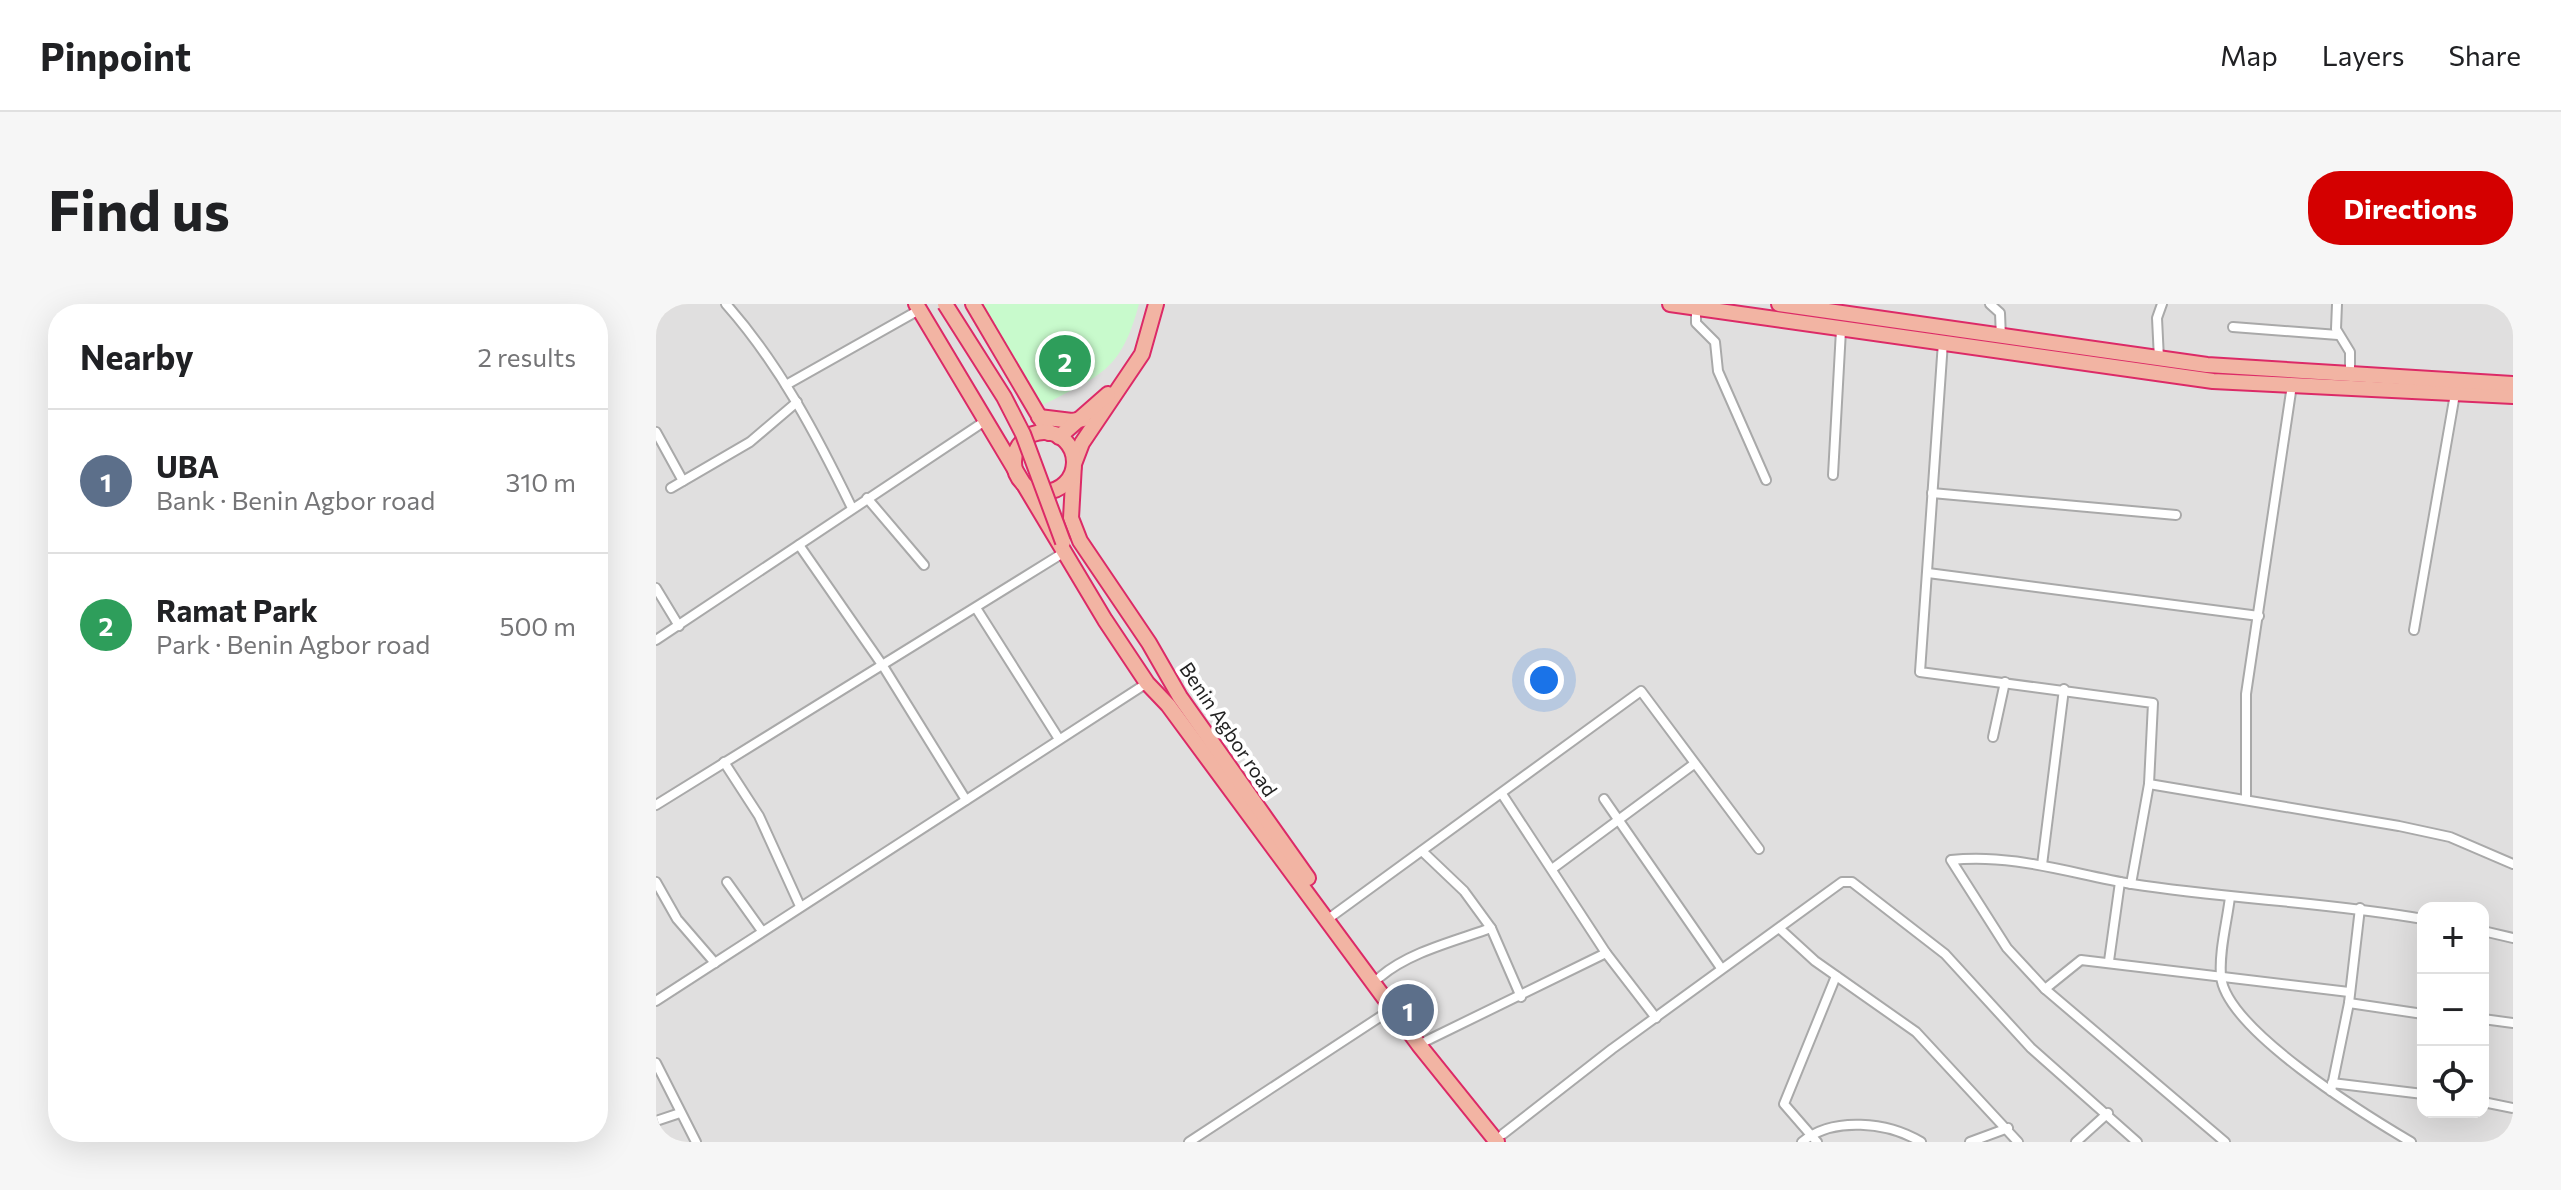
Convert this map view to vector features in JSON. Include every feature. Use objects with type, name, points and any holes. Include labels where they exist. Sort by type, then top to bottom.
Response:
[{"type":"highway","points":[[945,304],[1004,397],[1023,434],[1065,544],[1144,652],[1174,701]]},
{"type":"highway","points":[[955,304],[1011,393],[1029,430],[1065,544]]},
{"type":"highway","points":[[973,304],[1039,417],[1054,435],[1070,449],[1074,464],[1067,481],[1053,491],[1030,489],[1017,476],[1014,460],[1019,445],[1033,435],[1054,435],[1083,418],[1123,374],[1136,349],[1148,304]]},
{"type":"highway","name":"Benin Agbor road","points":[[1156,304],[1142,354],[1130,377],[1082,443],[1074,464],[1069,501],[1080,541],[1149,643],[1174,701],[1331,916],[1503,1139]]},
{"type":"highway","points":[[1670,304],[2157,375],[2513,396]]},
{"type":"highway","points":[[1779,304],[2159,359],[2350,376],[2513,384]]},
{"type":"highway","name":"Benin Agbor road","points":[[918,307],[1017,476],[1065,544],[1147,683],[1174,701]]},
{"type":"highway","points":[[1039,417],[1072,421],[1083,418]]},
{"type":"highway","name":"Benin Agbor road","points":[[1331,916],[1392,1009],[1503,1139]]},
{"type":"street","points":[[726,304],[797,402],[852,508]]},
{"type":"street","points":[[1990,304],[2000,313]]},
{"type":"street","points":[[2001,338],[2000,313],[2005,304]]},
{"type":"street","points":[[2159,359],[2157,327],[2162,304]]},
{"type":"street","points":[[2337,304],[2338,335],[2350,352],[2350,376]]},
{"type":"street","points":[[786,385],[918,307]]},
{"type":"street","points":[[1696,307],[1696,323],[1715,342],[1718,371],[1766,480]]},
{"type":"street","points":[[2233,327],[2338,335]]},
{"type":"street","points":[[1833,475],[1841,330]]},
{"type":"street","points":[[1943,342],[1920,672],[2153,703],[2149,784],[2131,884]]},
{"type":"street","points":[[2246,800],[2246,694],[2292,385]]},
{"type":"street","points":[[2414,630],[2455,394]]},
{"type":"street","points":[[671,488],[750,442],[797,402]]},
{"type":"street","points":[[656,640],[985,421]]},
{"type":"street","points":[[656,432],[683,481]]},
{"type":"street","points":[[1932,493],[2176,515]]},
{"type":"street","points":[[867,498],[924,565]]},
{"type":"street","points":[[656,805],[976,608],[1065,544]]},
{"type":"street","points":[[799,545],[883,666],[966,800]]},
{"type":"street","points":[[1928,573],[2259,616]]},
{"type":"street","points":[[656,588],[679,626]]},
{"type":"street","points":[[976,608],[1059,739]]},
{"type":"street","points":[[1993,737],[2005,682]]},
{"type":"street","points":[[656,1001],[1147,683]]},
{"type":"street","points":[[2042,865],[2064,689]]},
{"type":"street","points":[[1331,916],[1641,691],[1759,849]]},
{"type":"street","points":[[724,762],[759,816],[800,906]]},
{"type":"street","points":[[1552,869],[1694,764]]},
{"type":"street","points":[[2149,784],[2450,837],[2513,864]]},
{"type":"street","points":[[1502,794],[1606,953],[1656,1018]]},
{"type":"street","points":[[1604,799],[1721,968]]},
{"type":"street","points":[[1422,851],[1464,891],[1491,928],[1521,997]]},
{"type":"street","points":[[2225,1142],[2045,989],[2007,948],[1951,860],[1971,858],[2042,865],[2131,884],[2230,897],[2360,908],[2417,918]]},
{"type":"street","points":[[656,882],[677,919],[715,963]]},
{"type":"street","points":[[727,882],[762,931]]},
{"type":"street","points":[[1503,1139],[1721,968],[1842,882],[1859,885],[1945,954],[2031,1048],[2108,1113],[2137,1142]]},
{"type":"street","points":[[2109,961],[2120,882]]},
{"type":"street","points":[[2230,897],[2221,978],[2229,998],[2245,1020],[2315,1081],[2332,1087],[2417,1094]]},
{"type":"street","points":[[2332,1087],[2349,1003],[2360,908]]},
{"type":"street","points":[[1380,977],[1391,968],[1426,952],[1491,928]]},
{"type":"street","points":[[1780,929],[1836,976],[1916,1032],[2018,1142]]},
{"type":"street","points":[[2489,932],[2513,938]]},
{"type":"street","points":[[1426,1041],[1606,953]]},
{"type":"street","points":[[2045,989],[2075,962],[2109,961],[2221,978],[2349,992]]},
{"type":"street","points":[[1814,1138],[1784,1104],[1836,976]]},
{"type":"street","points":[[2349,1003],[2417,1013]]},
{"type":"street","points":[[1189,1142],[1392,1009]]},
{"type":"street","points":[[2489,1020],[2513,1023]]},
{"type":"street","points":[[656,1063],[696,1142]]},
{"type":"street","points":[[2332,1087],[2411,1142]]},
{"type":"street","points":[[2489,1103],[2513,1108]]},
{"type":"street","points":[[656,1121],[680,1113]]},
{"type":"street","points":[[2076,1142],[2108,1113]]},
{"type":"street","points":[[1802,1142],[1833,1126],[1866,1125],[1907,1133],[1921,1142]]},
{"type":"street","points":[[1970,1142],[2008,1128]]},
{"type":"shaded area","points":[[656,304],[2513,304],[2513,1142],[656,1142]]},
{"type":"green space","points":[[982,304],[1139,304],[1125,344],[1106,368],[1094,378],[1043,405]]},
{"type":"place","name":"Ramat Park","points":[[1065,361]]},
{"type":"place","name":"UBA","points":[[1408,1010]]}]
